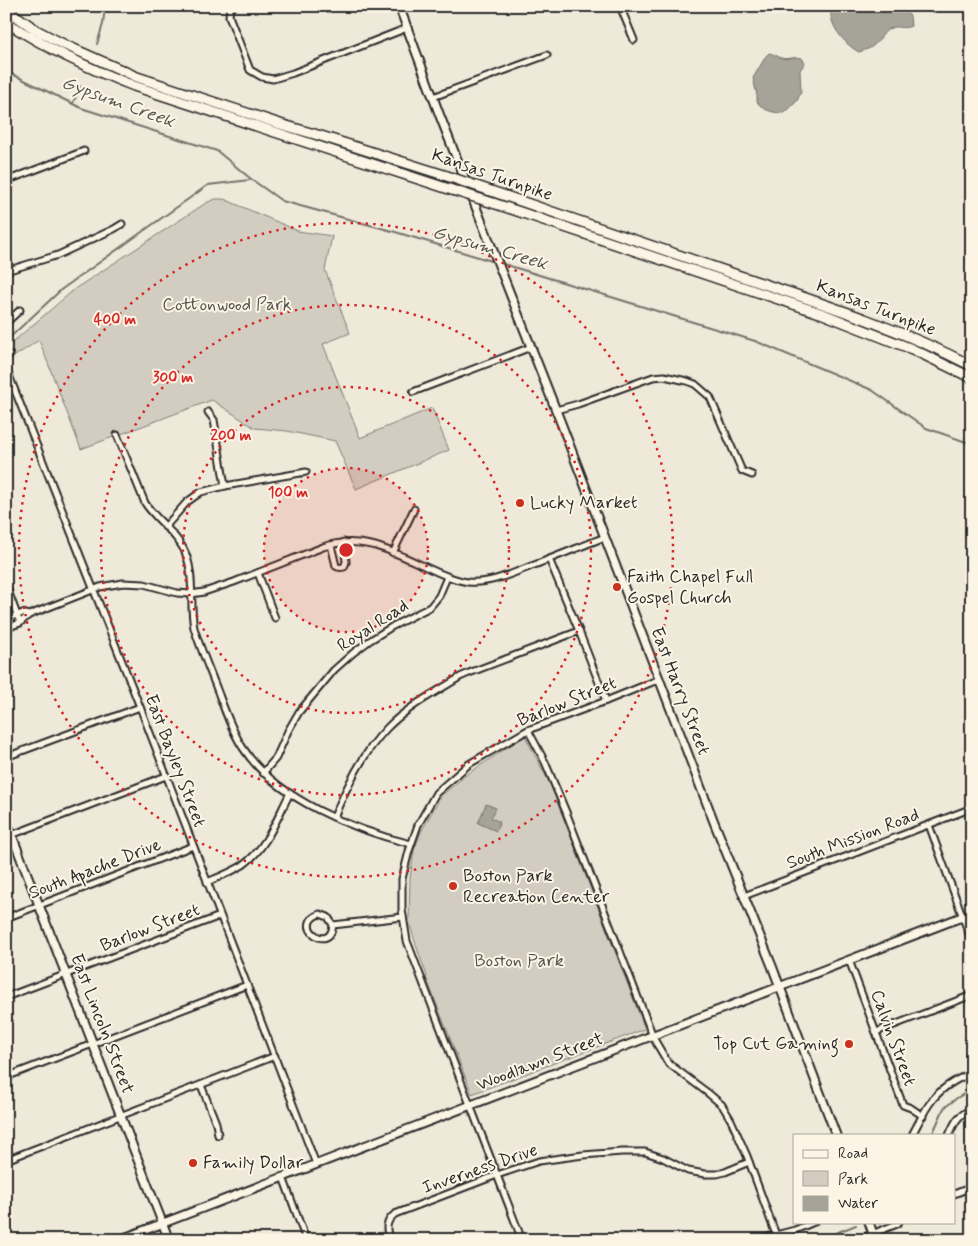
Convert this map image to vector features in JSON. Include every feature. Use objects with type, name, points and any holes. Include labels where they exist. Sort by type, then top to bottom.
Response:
[{"type":"highway","name":"Kansas Turnpike","points":[[6,9],[36,30],[64,45],[137,77],[447,176],[817,301],[908,336],[972,366]]},
{"type":"highway","name":"Kansas Turnpike","points":[[6,22],[62,55],[134,86],[823,314],[912,349],[972,378]]},
{"type":"street","name":"East Harry Street","points":[[398,6],[836,1134]]},
{"type":"street","points":[[620,6],[634,40]]},
{"type":"street","points":[[232,7],[229,16],[250,70],[273,79],[294,73],[407,28]]},
{"type":"street","points":[[433,97],[547,55]]},
{"type":"street","points":[[6,181],[84,151]]},
{"type":"street","points":[[6,262],[8,270],[58,255],[114,230],[122,224]]},
{"type":"street","points":[[6,323],[20,310]]},
{"type":"street","points":[[413,392],[531,347]]},
{"type":"street","name":"East Bayley Street","points":[[6,368],[140,707],[316,1164]]},
{"type":"street","points":[[556,410],[653,377],[664,376],[687,381],[699,387],[710,397],[742,471],[752,475]]},
{"type":"street","points":[[208,412],[214,420],[225,486]]},
{"type":"street","points":[[117,435],[145,503],[150,511],[176,538],[185,554],[190,576],[194,628],[228,718],[242,747],[263,773],[305,803],[352,826],[411,844]]},
{"type":"street","points":[[166,527],[179,510],[194,497],[209,490],[306,472]]},
{"type":"street","points":[[393,553],[414,509]]},
{"type":"street","points":[[6,628],[20,623],[29,615],[115,584],[136,583],[178,593],[191,594],[212,590],[330,545],[344,542],[368,544],[447,577],[469,582],[486,581],[507,575],[605,537]]},
{"type":"street","points":[[330,545],[334,562],[338,568],[344,567],[346,562],[344,542]]},
{"type":"street","points":[[549,559],[606,701]]},
{"type":"street","points":[[258,572],[275,618]]},
{"type":"street","name":"Royal Road","points":[[263,773],[276,758],[299,712],[334,670],[353,652],[369,641],[430,607],[439,596],[447,577]]},
{"type":"street","points":[[6,585],[20,623]]},
{"type":"street","points":[[6,619],[23,613],[29,615]]},
{"type":"street","points":[[334,817],[352,778],[368,751],[388,728],[403,715],[460,677],[579,631]]},
{"type":"street","name":"Barlow Street","points":[[522,1240],[409,947],[403,917],[402,879],[418,825],[436,793],[469,764],[528,730],[660,679]]},
{"type":"street","points":[[6,758],[140,707]]},
{"type":"street","points":[[528,730],[545,762],[568,817],[652,1035],[668,1063],[722,1105],[731,1120],[749,1162],[776,1235]]},
{"type":"street","points":[[9,836],[166,776]]},
{"type":"street","points":[[207,882],[235,870],[258,850],[269,834],[290,793]]},
{"type":"street","name":"South Mission Road","points":[[744,896],[972,808]]},
{"type":"street","name":"East Lincoln Street","points":[[6,820],[9,836],[39,905],[169,1240]]},
{"type":"street","points":[[929,825],[972,942]]},
{"type":"street","name":"South Apache Drive","points":[[6,918],[193,846]]},
{"type":"street","name":"Woodlawn Street","points":[[119,1240],[972,913]]},
{"type":"street","points":[[320,914],[328,916],[333,925],[330,934],[320,938],[314,935],[310,928],[313,917],[320,914]]},
{"type":"street","name":"Barlow Street","points":[[6,997],[220,916]]},
{"type":"street","points":[[333,925],[403,917]]},
{"type":"street","name":"Calvin Street","points":[[849,960],[903,1104],[923,1116]]},
{"type":"street","points":[[6,1077],[247,985]]},
{"type":"street","points":[[876,1032],[972,995]]},
{"type":"street","points":[[6,1160],[275,1056]]},
{"type":"street","points":[[913,1134],[930,1102],[944,1088],[961,1077],[972,1073]]},
{"type":"street","points":[[201,1085],[216,1123],[218,1135]]},
{"type":"street","points":[[949,1134],[957,1118],[962,1113],[972,1109]]},
{"type":"street","name":"Inverness Drive","points":[[390,1240],[386,1227],[390,1218],[395,1214],[539,1161],[583,1155],[645,1152],[688,1171],[705,1174],[725,1172],[749,1162]]},
{"type":"street","points":[[283,1177],[306,1240]]},
{"type":"street","points":[[956,1193],[972,1187]]},
{"type":"street","points":[[757,1240],[795,1230],[809,1224]]},
{"type":"street","points":[[870,1224],[874,1237]]},
{"type":"street","points":[[857,1240],[874,1237],[897,1224]]},
{"type":"street","points":[[553,1240],[563,1238],[605,1240]]},
{"type":"green space","name":"Cottonwood Park","points":[[215,199],[224,199],[298,231],[332,236],[325,270],[350,333],[323,344],[360,438],[432,408],[449,450],[356,489],[335,441],[287,431],[255,428],[212,400],[81,449],[39,340],[12,358],[7,347],[76,288]]},
{"type":"green space","name":"Boston Park","points":[[525,736],[551,786],[645,1029],[472,1094],[426,977],[409,922],[410,878],[414,850],[421,832],[441,796],[466,775]]},
{"type":"water","points":[[833,6],[900,6],[910,16],[911,26],[891,28],[872,46],[859,52],[843,39],[834,26],[831,19]]},
{"type":"water","points":[[769,53],[781,58],[802,58],[805,63],[800,70],[801,92],[797,101],[785,113],[769,111],[757,102],[753,78]]},
{"type":"water","points":[[486,804],[496,808],[491,818],[500,822],[496,831],[478,823]]},
{"type":"waterway","points":[[97,44],[103,24],[105,6]]},
{"type":"waterway","name":"Gypsum Creek","points":[[6,71],[81,108],[217,151],[282,201],[495,262]]},
{"type":"waterway","points":[[73,103],[80,86]]},
{"type":"waterway","points":[[6,341],[62,289],[208,185],[250,180]]},
{"type":"waterway","name":"Gypsum Creek","points":[[500,263],[755,341],[872,390],[926,428],[972,444]]},
{"type":"waterway","points":[[932,1134],[944,1108],[972,1089]]},
{"type":"waterway","points":[[818,1240],[856,1225]]},
{"type":"place","name":"Lucky Market","points":[[520,503]]},
{"type":"place","name":"Faith Chapel Full Gospel Church","points":[[617,587]]},
{"type":"place","name":"Boston Park Recreation Center","points":[[453,886]]},
{"type":"place","name":"Top Cut Gaming","points":[[849,1044]]},
{"type":"place","name":"Family Dollar","points":[[193,1163]]}]
